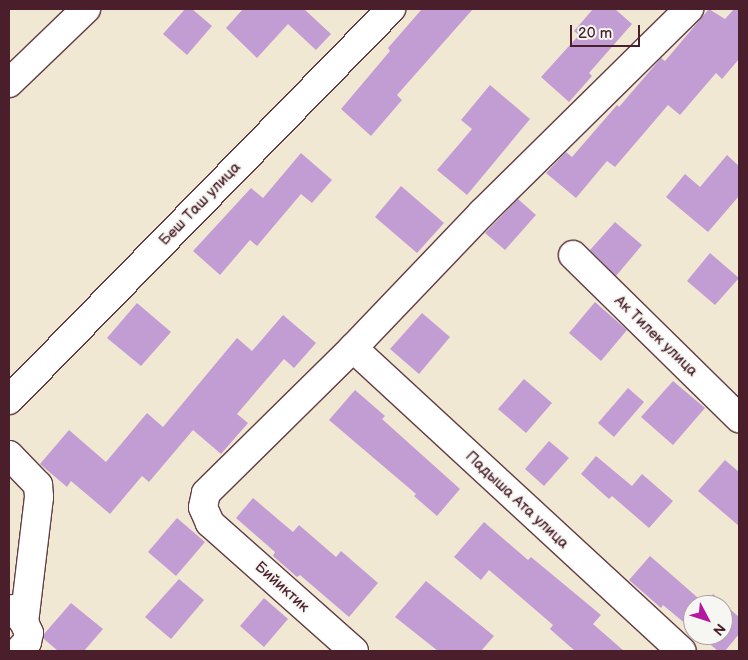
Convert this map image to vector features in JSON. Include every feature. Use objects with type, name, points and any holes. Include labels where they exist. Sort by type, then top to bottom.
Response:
[{"type":"street","points":[[9,84],[86,9]]},
{"type":"street","name":"Беш Таш улица","points":[[9,400],[391,9]]},
{"type":"street","points":[[352,348],[482,213],[689,9]]},
{"type":"street","name":"Ак Тилек улица","points":[[573,255],[739,418]]},
{"type":"street","name":"Бийиктик","points":[[352,348],[206,493],[203,507],[210,523],[354,651]]},
{"type":"street","name":"Падыша Ата улица","points":[[352,348],[681,651]]},
{"type":"street","points":[[9,455],[38,485],[39,497],[17,613],[29,633],[27,642],[19,651]]},
{"type":"building","points":[[185,9],[192,9],[212,26],[187,55],[163,34]]},
{"type":"building","points":[[243,9],[304,9],[331,34],[316,50],[288,24],[257,58],[226,28]]},
{"type":"building","points":[[422,9],[473,9],[397,95],[402,100],[371,136],[341,109],[390,51],[388,48]]},
{"type":"building","points":[[593,9],[615,9],[632,24],[589,73],[592,76],[569,102],[541,77],[579,35],[574,31]]},
{"type":"building","points":[[709,9],[725,19],[734,9],[739,9],[739,59],[722,79],[716,73],[680,115],[668,105],[615,167],[607,161],[576,198],[546,173],[566,152],[572,157],[617,105],[619,107],[661,58],[665,61]]},
{"type":"building","points":[[490,85],[530,119],[467,195],[437,170],[472,129],[461,120]]},
{"type":"building","points":[[301,153],[332,180],[312,203],[301,194],[257,246],[250,240],[220,275],[193,251],[251,188],[263,198]]},
{"type":"building","points":[[727,155],[739,166],[739,196],[708,232],[666,197],[685,174],[700,187]]},
{"type":"building","points":[[401,186],[444,223],[417,253],[375,217]]},
{"type":"building","points":[[518,199],[536,215],[505,250],[485,233]]},
{"type":"building","points":[[615,222],[642,245],[616,276],[590,250]]},
{"type":"building","points":[[710,253],[739,278],[715,305],[687,281]]},
{"type":"building","points":[[595,302],[627,330],[601,361],[569,333]]},
{"type":"building","points":[[137,303],[171,332],[141,366],[107,338]]},
{"type":"building","points":[[422,313],[450,337],[419,374],[390,349]]},
{"type":"building","points":[[283,315],[316,343],[294,368],[284,359],[237,414],[248,423],[221,454],[193,430],[149,482],[142,476],[110,514],[71,481],[67,487],[40,464],[69,430],[106,462],[147,413],[163,427],[237,338],[252,351]]},
{"type":"building","points":[[524,379],[552,403],[526,433],[498,409]]},
{"type":"building","points":[[673,381],[705,408],[673,445],[641,417]]},
{"type":"building","points":[[628,388],[644,402],[614,437],[598,423]]},
{"type":"building","points":[[355,390],[385,416],[382,419],[460,489],[437,516],[414,496],[416,494],[329,420]]},
{"type":"building","points":[[549,441],[569,458],[544,486],[525,469]]},
{"type":"building","points":[[596,456],[632,486],[642,474],[673,501],[649,528],[612,496],[609,499],[581,474]]},
{"type":"building","points":[[725,460],[739,472],[739,526],[698,491]]},
{"type":"building","points":[[253,498],[293,532],[299,525],[336,557],[341,551],[378,583],[349,617],[300,575],[297,577],[273,556],[275,552],[236,518]]},
{"type":"building","points":[[177,518],[205,542],[176,576],[148,552]]},
{"type":"building","points":[[484,522],[528,560],[531,557],[601,615],[593,624],[624,651],[575,651],[550,629],[553,625],[489,570],[481,580],[454,557]]},
{"type":"building","points":[[650,556],[695,595],[683,595],[683,622],[663,605],[661,608],[629,580]]},
{"type":"building","points":[[179,579],[204,600],[171,639],[145,617]]},
{"type":"building","points":[[426,581],[494,636],[481,651],[438,651],[395,617]]},
{"type":"building","points":[[264,598],[288,619],[264,647],[240,626]]},
{"type":"building","points":[[71,603],[103,629],[84,651],[58,651],[44,639],[44,634]]},
{"type":"building","points":[[733,612],[739,617],[739,634],[733,641]]},
{"type":"building","points":[[711,645],[730,645],[725,651],[718,651]]}]
